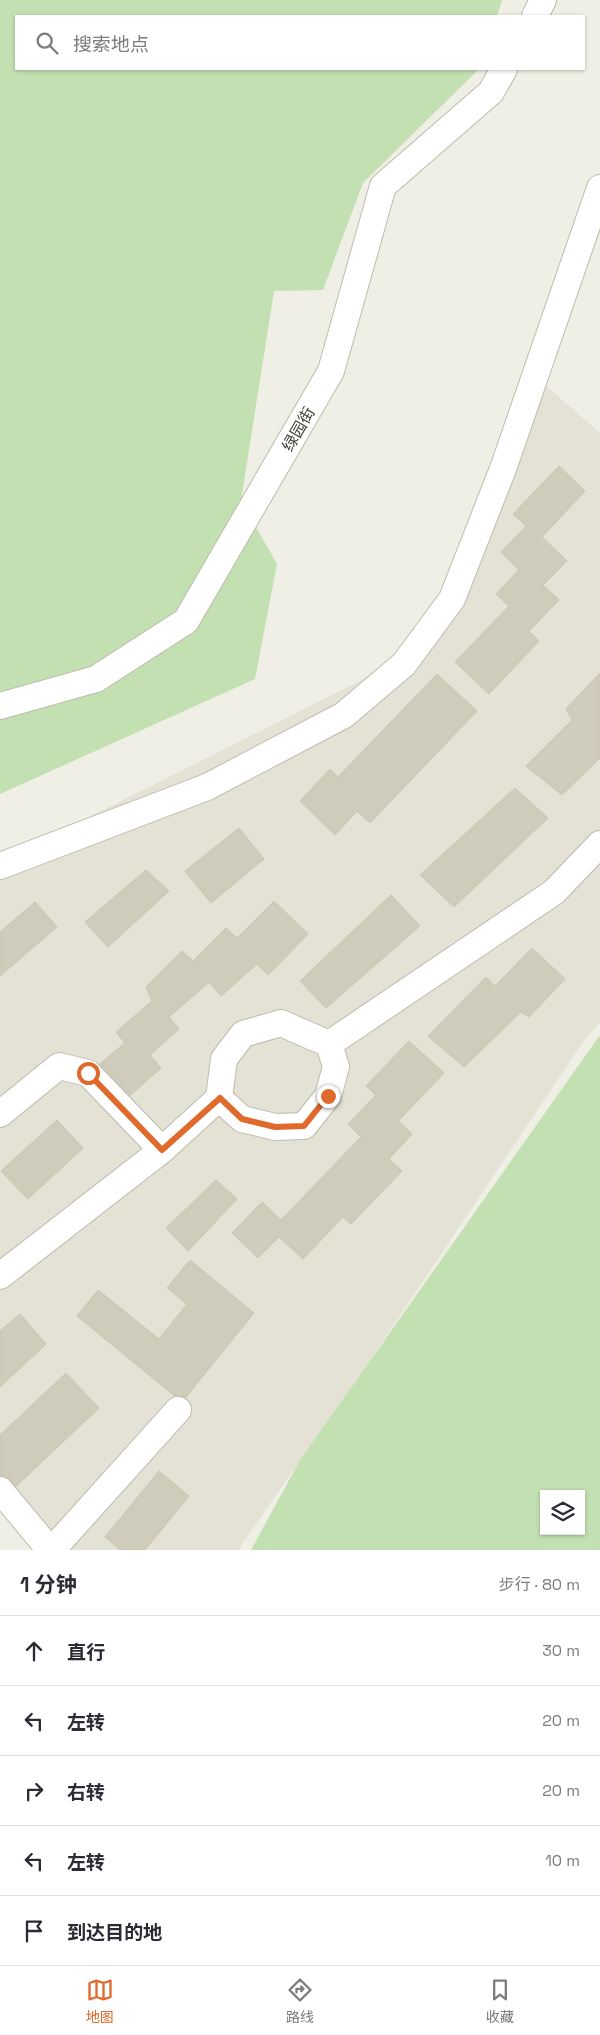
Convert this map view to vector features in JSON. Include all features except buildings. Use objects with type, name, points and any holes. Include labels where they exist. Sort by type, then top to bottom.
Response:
[{"type":"street","points":[[536,15],[543,0]]},
{"type":"street","name":"绿园街","points":[[0,706],[96,679],[186,621],[331,372],[383,186],[490,92],[503,70]]},
{"type":"street","points":[[0,866],[207,787],[344,715],[404,664],[452,599],[504,466],[600,188]]},
{"type":"street","points":[[329,1044],[554,892],[600,844]]},
{"type":"street","points":[[0,1276],[162,1150],[220,1098],[224,1059],[243,1034],[280,1023],[329,1044],[336,1067],[328,1096],[304,1126],[275,1127],[242,1119],[220,1098]]},
{"type":"street","points":[[0,1114],[59,1066],[88,1073],[162,1150]]},
{"type":"street","points":[[0,1490],[51,1550],[178,1410]]},
{"type":"shaded area","points":[[535,376],[600,433],[600,1023],[585,1039],[371,1359],[238,1550],[50,1550],[0,1498],[0,862],[437,642]]},
{"type":"green space","points":[[0,0],[502,0],[497,15],[15,15],[15,70],[478,70],[363,183],[323,290],[274,291],[241,501],[277,564],[255,679],[0,794]]},
{"type":"green space","points":[[600,1035],[600,1550],[251,1550],[300,1460]]},
{"type":"route","points":[[88,1073],[162,1150],[220,1098],[242,1119],[275,1127],[304,1126],[328,1096]]}]
